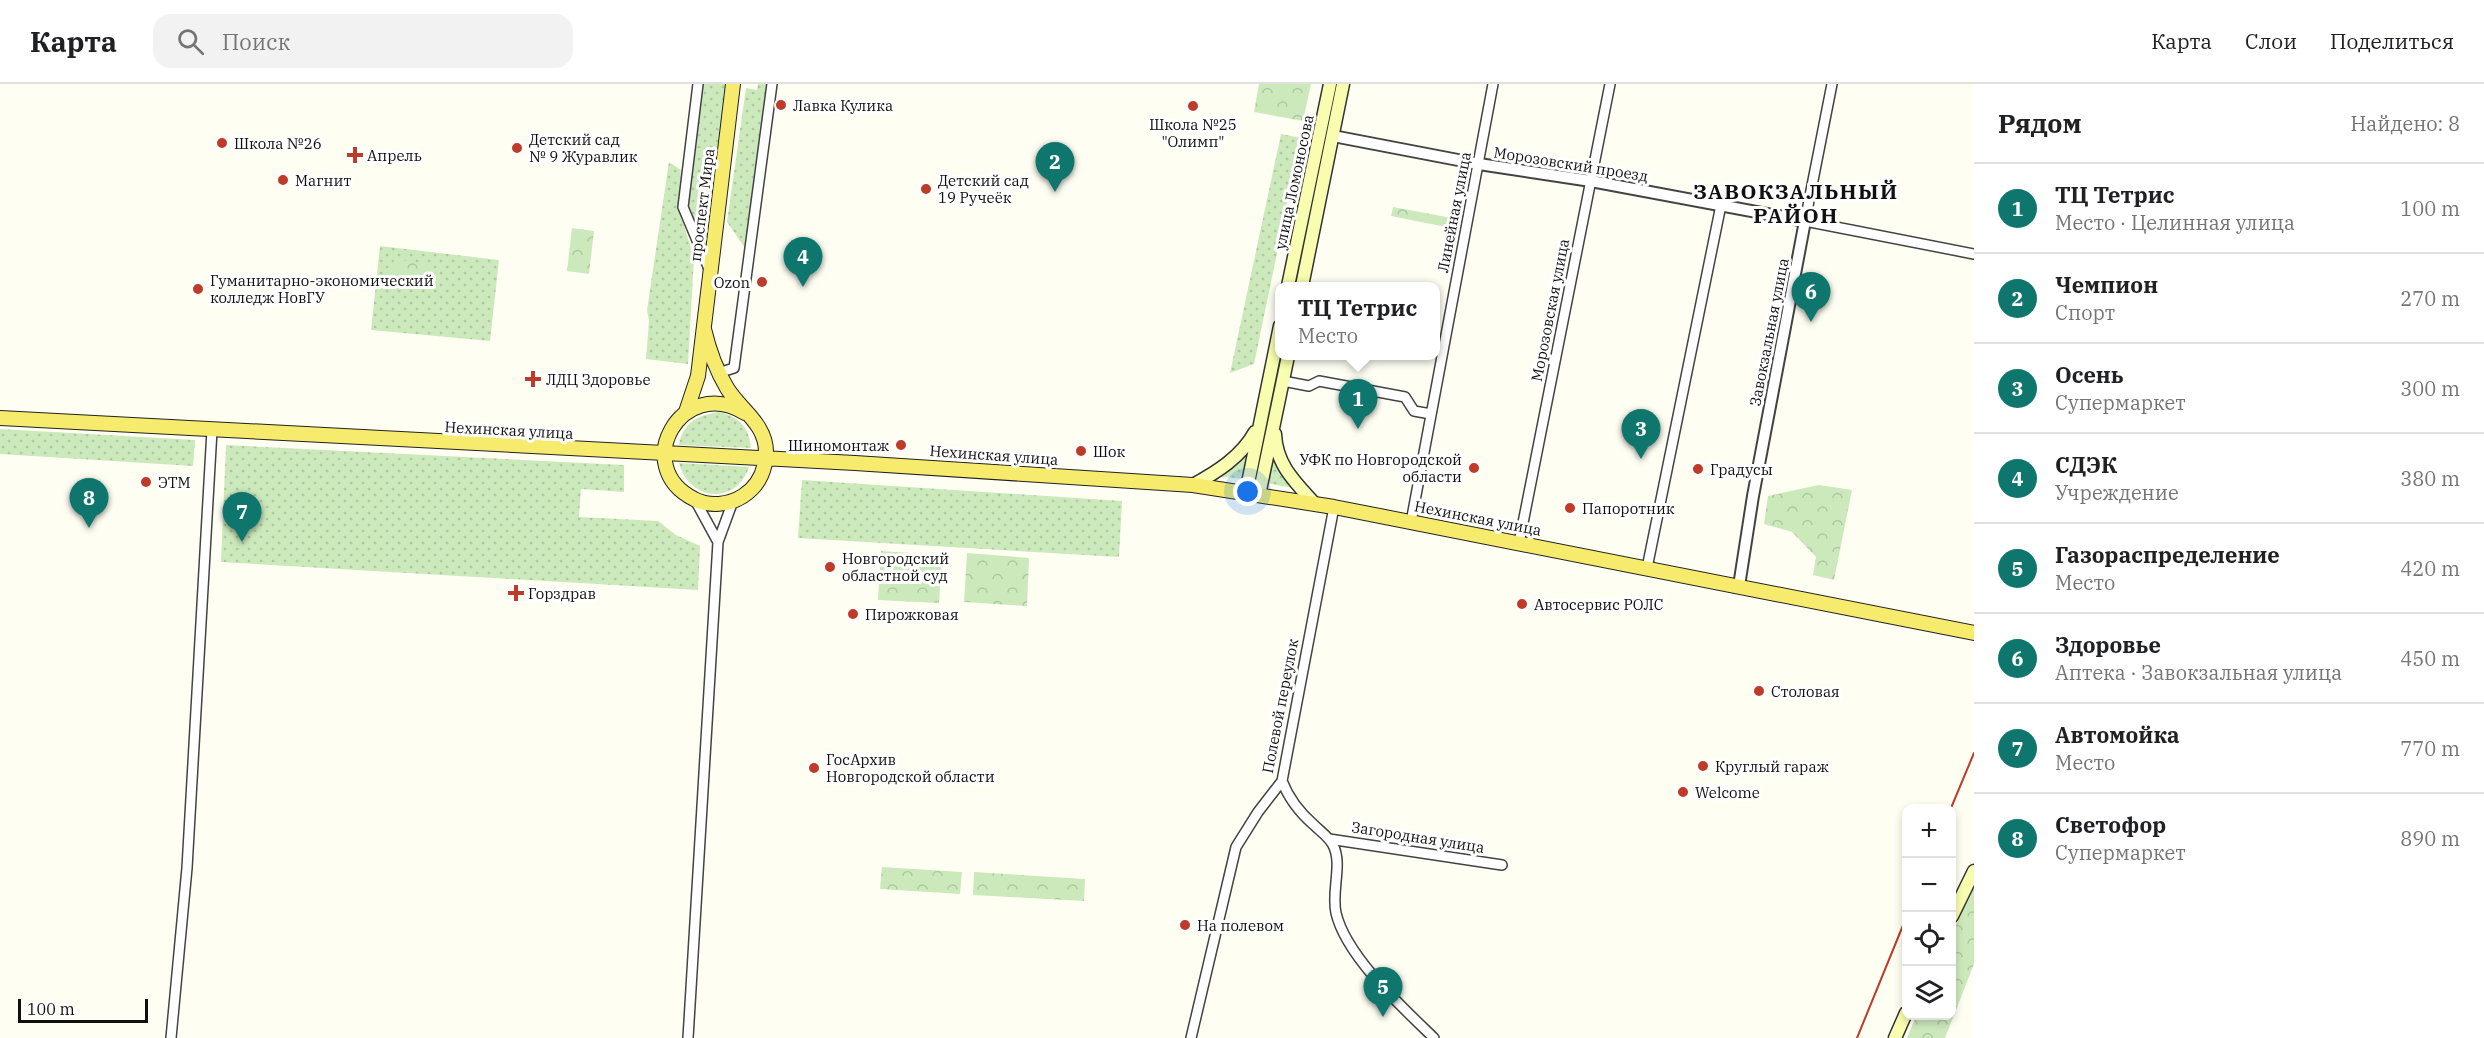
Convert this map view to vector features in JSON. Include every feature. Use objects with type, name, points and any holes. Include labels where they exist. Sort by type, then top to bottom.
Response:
[{"type":"main road","name":"проспект Мира","points":[[664,454],[670,430],[686,412],[698,376],[733,84]]},
{"type":"main road","name":"улица Ломоносова","points":[[1289,280],[1330,84]]},
{"type":"main road","name":"улица Ломоносова","points":[[1303,282],[1343,84]]},
{"type":"main road","points":[[1289,280],[1303,282]]},
{"type":"main road","name":"проспект Мира","points":[[704,329],[718,373],[759,428],[766,448],[766,459]]},
{"type":"main road","points":[[1253,494],[1261,417],[1275,350]]},
{"type":"main road","points":[[1253,494],[1275,416],[1287,360]]},
{"type":"main road","points":[[686,412],[706,404],[716,403],[726,404],[746,413]]},
{"type":"main road","points":[[1275,416],[1275,440],[1280,459],[1292,479],[1315,504]]},
{"type":"main road","points":[[1193,485],[1222,468],[1242,451],[1251,440],[1261,417]]},
{"type":"main road","name":"Нехинская улица","points":[[0,418],[766,459],[1193,485],[1334,507],[1974,633]]},
{"type":"main road","points":[[664,454],[665,464],[673,482],[679,489],[695,500],[707,504],[733,501],[742,497],[756,484],[766,459]]},
{"type":"main road","points":[[1954,912],[1974,871]]},
{"type":"main road","points":[[1895,1038],[1903,1020]]},
{"type":"street","points":[[698,84],[683,207],[710,271]]},
{"type":"street","points":[[718,373],[734,368],[772,84]]},
{"type":"street","name":"Линейная улица","points":[[1411,522],[1493,84]]},
{"type":"street","name":"Морозовская улица","points":[[1519,543],[1610,84]]},
{"type":"street","name":"Завокзальная улица","points":[[1739,586],[1753,496],[1832,84]]},
{"type":"street","name":"Морозовский проезд","points":[[1333,136],[1479,164],[1591,181],[1805,220]]},
{"type":"street","points":[[1647,568],[1721,205]]},
{"type":"street","points":[[1805,220],[1974,254]]},
{"type":"street","points":[[1283,381],[1309,386],[1319,381],[1406,397],[1414,411],[1431,414]]},
{"type":"street","points":[[171,1038],[187,868],[212,430]]},
{"type":"street","points":[[695,500],[718,542]]},
{"type":"street","points":[[688,1038],[718,542],[733,501]]},
{"type":"street","name":"Полевой переулок","points":[[1191,1038],[1236,847],[1258,812],[1282,781],[1334,507]]},
{"type":"street","points":[[1282,781],[1292,802],[1329,839],[1337,856],[1334,892],[1336,914],[1350,947],[1403,1008],[1434,1038]]},
{"type":"street","name":"Загородная улица","points":[[1329,839],[1502,865]]},
{"type":"green space","points":[[703,84],[727,84],[707,249],[686,203]]},
{"type":"green space","points":[[758,84],[768,84],[745,248],[727,222],[746,88],[757,90]]},
{"type":"green space","points":[[1259,84],[1311,84],[1303,121],[1254,112]]},
{"type":"green space","points":[[1334,84],[1338,84],[1300,270],[1296,270]]},
{"type":"green space","points":[[1281,134],[1301,138],[1254,364],[1230,373]]},
{"type":"green space","points":[[669,162],[681,170],[678,206],[694,258],[688,364],[646,359],[649,321],[647,310]]},
{"type":"green space","points":[[1393,207],[1452,218],[1448,218],[1446,227],[1391,216]]},
{"type":"green space","points":[[572,228],[594,231],[589,274],[567,271]]},
{"type":"green space","points":[[380,246],[499,260],[490,341],[371,330]]},
{"type":"green space","points":[[394,259],[431,264],[428,283],[391,278]]},
{"type":"green space","points":[[720,412],[733,417],[742,424],[748,434],[751,448],[679,445],[688,425],[705,415]]},
{"type":"green space","points":[[0,429],[195,440],[193,466],[0,454]]},
{"type":"green space","points":[[226,445],[624,465],[624,492],[581,489],[579,517],[658,521],[676,535],[700,546],[698,590],[221,562]]},
{"type":"green space","points":[[1249,449],[1243,479],[1218,476]]},
{"type":"green space","points":[[1273,451],[1293,488],[1266,483]]},
{"type":"green space","points":[[679,463],[749,467],[743,480],[734,488],[724,493],[713,494],[692,485],[684,476]]},
{"type":"green space","points":[[802,480],[1122,501],[1119,557],[798,538]]},
{"type":"green space","points":[[1819,485],[1852,490],[1834,580],[1813,575],[1816,557],[1792,532],[1764,524],[1768,496]]},
{"type":"green space","points":[[881,551],[942,555],[939,603],[878,600]]},
{"type":"green space","points":[[967,553],[1029,558],[1027,606],[964,602]]},
{"type":"green space","points":[[882,867],[962,872],[960,894],[880,889]]},
{"type":"green space","points":[[974,872],[1085,879],[1084,901],[973,895]]},
{"type":"green space","points":[[1974,882],[1974,964],[1956,1010],[1956,966],[1956,922]]},
{"type":"green space","points":[[1914,1020],[1952,1020],[1945,1038],[1907,1038]]},
{"type":"railway","points":[[1953,804],[1974,753]]},
{"type":"railway","points":[[1857,1038],[1902,928]]},
{"type":"place","name":"Лавка Кулика","points":[[781,105]]},
{"type":"place","name":"Школа №25 \"Олимп\"","points":[[1193,106]]},
{"type":"place","name":"Школа №26","points":[[222,143]]},
{"type":"place","name":"Детский сад № 9 Журавлик","points":[[517,148]]},
{"type":"place","name":"Апрель","points":[[355,155]]},
{"type":"place","name":"Магнит","points":[[283,180]]},
{"type":"place","name":"Детский сад 19 Ручеёк","points":[[926,189]]},
{"type":"place","name":"Чемпион","points":[[1055,192]]},
{"type":"place","name":"Ozon","points":[[762,282]]},
{"type":"place","name":"СДЭК","points":[[803,287]]},
{"type":"place","name":"Гуманитарно-экономический колледж НовГУ","points":[[198,289]]},
{"type":"place","name":"Здоровье","points":[[1811,322]]},
{"type":"place","name":"ЛДЦ Здоровье","points":[[533,379]]},
{"type":"place","name":"ТЦ Тетрис","points":[[1358,429]]},
{"type":"place","name":"Шиномонтаж","points":[[901,445]]},
{"type":"place","name":"Шок","points":[[1081,451]]},
{"type":"place","name":"Осень","points":[[1641,459]]},
{"type":"place","name":"УФК по Новгородской области","points":[[1474,468]]},
{"type":"place","name":"Градусы","points":[[1698,469]]},
{"type":"place","name":"ЭТМ","points":[[146,482]]},
{"type":"place","name":"Папоротник","points":[[1570,508]]},
{"type":"place","name":"Светофор","points":[[89,528]]},
{"type":"place","name":"Автомойка","points":[[242,542]]},
{"type":"place","name":"Новгородский областной суд","points":[[830,567]]},
{"type":"place","name":"Горздрав","points":[[516,593]]},
{"type":"place","name":"Автосервис РОЛС","points":[[1522,604]]},
{"type":"place","name":"Пирожковая","points":[[853,614]]},
{"type":"place","name":"Столовая","points":[[1759,691]]},
{"type":"place","name":"Круглый гараж","points":[[1703,766]]},
{"type":"place","name":"ГосАрхив Новгородской области","points":[[814,768]]},
{"type":"place","name":"Welcome","points":[[1683,792]]},
{"type":"place","name":"На полевом","points":[[1185,925]]},
{"type":"place","name":"Газораспределение","points":[[1383,1017]]},
{"type":"district","name":"ЗАВОКЗАЛЬНЫЙ РАЙОН","points":[[1796,203]]}]
